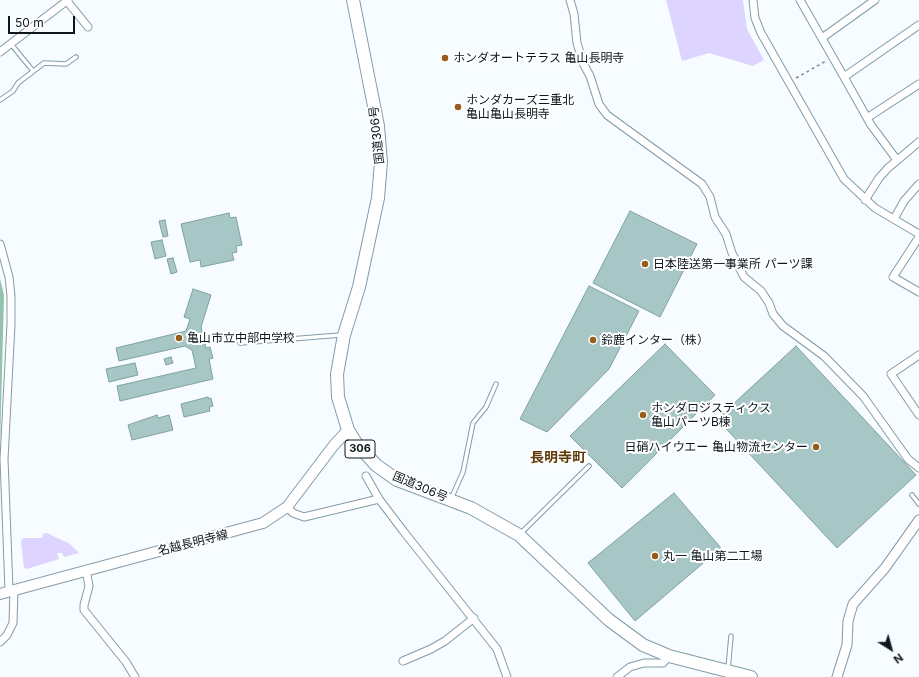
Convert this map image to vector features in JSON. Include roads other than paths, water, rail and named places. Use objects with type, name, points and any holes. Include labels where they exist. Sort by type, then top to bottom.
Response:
[{"type":"highway","name":"国道306号","points":[[353,0],[378,126],[381,162],[378,198],[359,287],[344,335],[337,374],[336,387],[348,430],[356,443],[376,466],[397,480],[478,512],[519,534],[626,635],[655,652],[727,672],[751,677]]},
{"type":"main road","name":"名越長明寺線","points":[[8,591],[249,529],[272,519],[287,507],[334,445],[348,430]]},
{"type":"street","points":[[570,0],[574,14],[576,43],[583,63],[589,73],[599,104],[607,115],[702,184],[710,197],[715,217],[726,234],[732,253],[744,277],[761,291],[769,302],[773,314],[783,326],[824,356],[863,396],[908,459],[919,468]]},
{"type":"street","points":[[753,0],[755,18],[761,34],[844,179],[865,200],[919,236],[893,277],[919,292]]},
{"type":"street","points":[[800,0],[867,118],[897,160]]},
{"type":"street","points":[[822,38],[875,0]]},
{"type":"street","points":[[0,52],[67,1],[88,27]]},
{"type":"street","points":[[844,77],[919,25]]},
{"type":"street","points":[[867,118],[919,84]]},
{"type":"street","points":[[865,200],[879,178],[897,160],[919,142]]},
{"type":"street","points":[[894,219],[904,201],[919,184]]},
{"type":"street","points":[[0,244],[9,277],[11,296],[11,324],[4,459],[8,591],[13,623],[7,635],[0,642]]},
{"type":"street","points":[[919,355],[891,374],[919,415]]},
{"type":"street","points":[[366,476],[379,499],[497,649],[507,677]]},
{"type":"street","points":[[287,507],[293,513],[304,517],[379,499]]},
{"type":"street","points":[[837,677],[847,645],[848,621],[853,604],[885,568],[919,520]]},
{"type":"street","points":[[86,570],[89,586],[84,610],[135,677]]},
{"type":"street","points":[[403,661],[431,649],[445,641],[474,618]]},
{"type":"street","points":[[617,677],[630,667],[644,663],[663,663],[669,656]]},
{"type":"lane","points":[[11,43],[33,71]]},
{"type":"lane","points":[[0,100],[13,91],[18,83],[44,63],[66,64],[76,57]]},
{"type":"lane","points":[[240,343],[344,335]]},
{"type":"lane","points":[[450,500],[463,472],[473,423],[486,407],[496,384]]},
{"type":"lane","points":[[519,534],[589,466]]},
{"type":"lane","points":[[912,495],[919,504]]},
{"type":"lane","points":[[727,672],[731,636]]},
{"type":"place","name":"ホンダオートテラス 亀山長明寺","points":[[445,58]]},
{"type":"place","name":"ホンダカーズ三重北 亀山亀山長明寺","points":[[458,107]]},
{"type":"place","name":"日本陸送第一事業所 パーツ課","points":[[645,264]]},
{"type":"place","name":"亀山市立中部中学校","points":[[179,338]]},
{"type":"place","name":"鈴鹿インター（株）","points":[[593,340]]},
{"type":"place","name":"ホンダロジスティクス 亀山パーツB棟","points":[[643,415]]},
{"type":"place","name":"日硝ハイウエー 亀山物流センター","points":[[816,447]]},
{"type":"place","name":"丸一 亀山第二工場","points":[[655,556]]},
{"type":"district","name":"長明寺町","points":[[558,458]]}]
